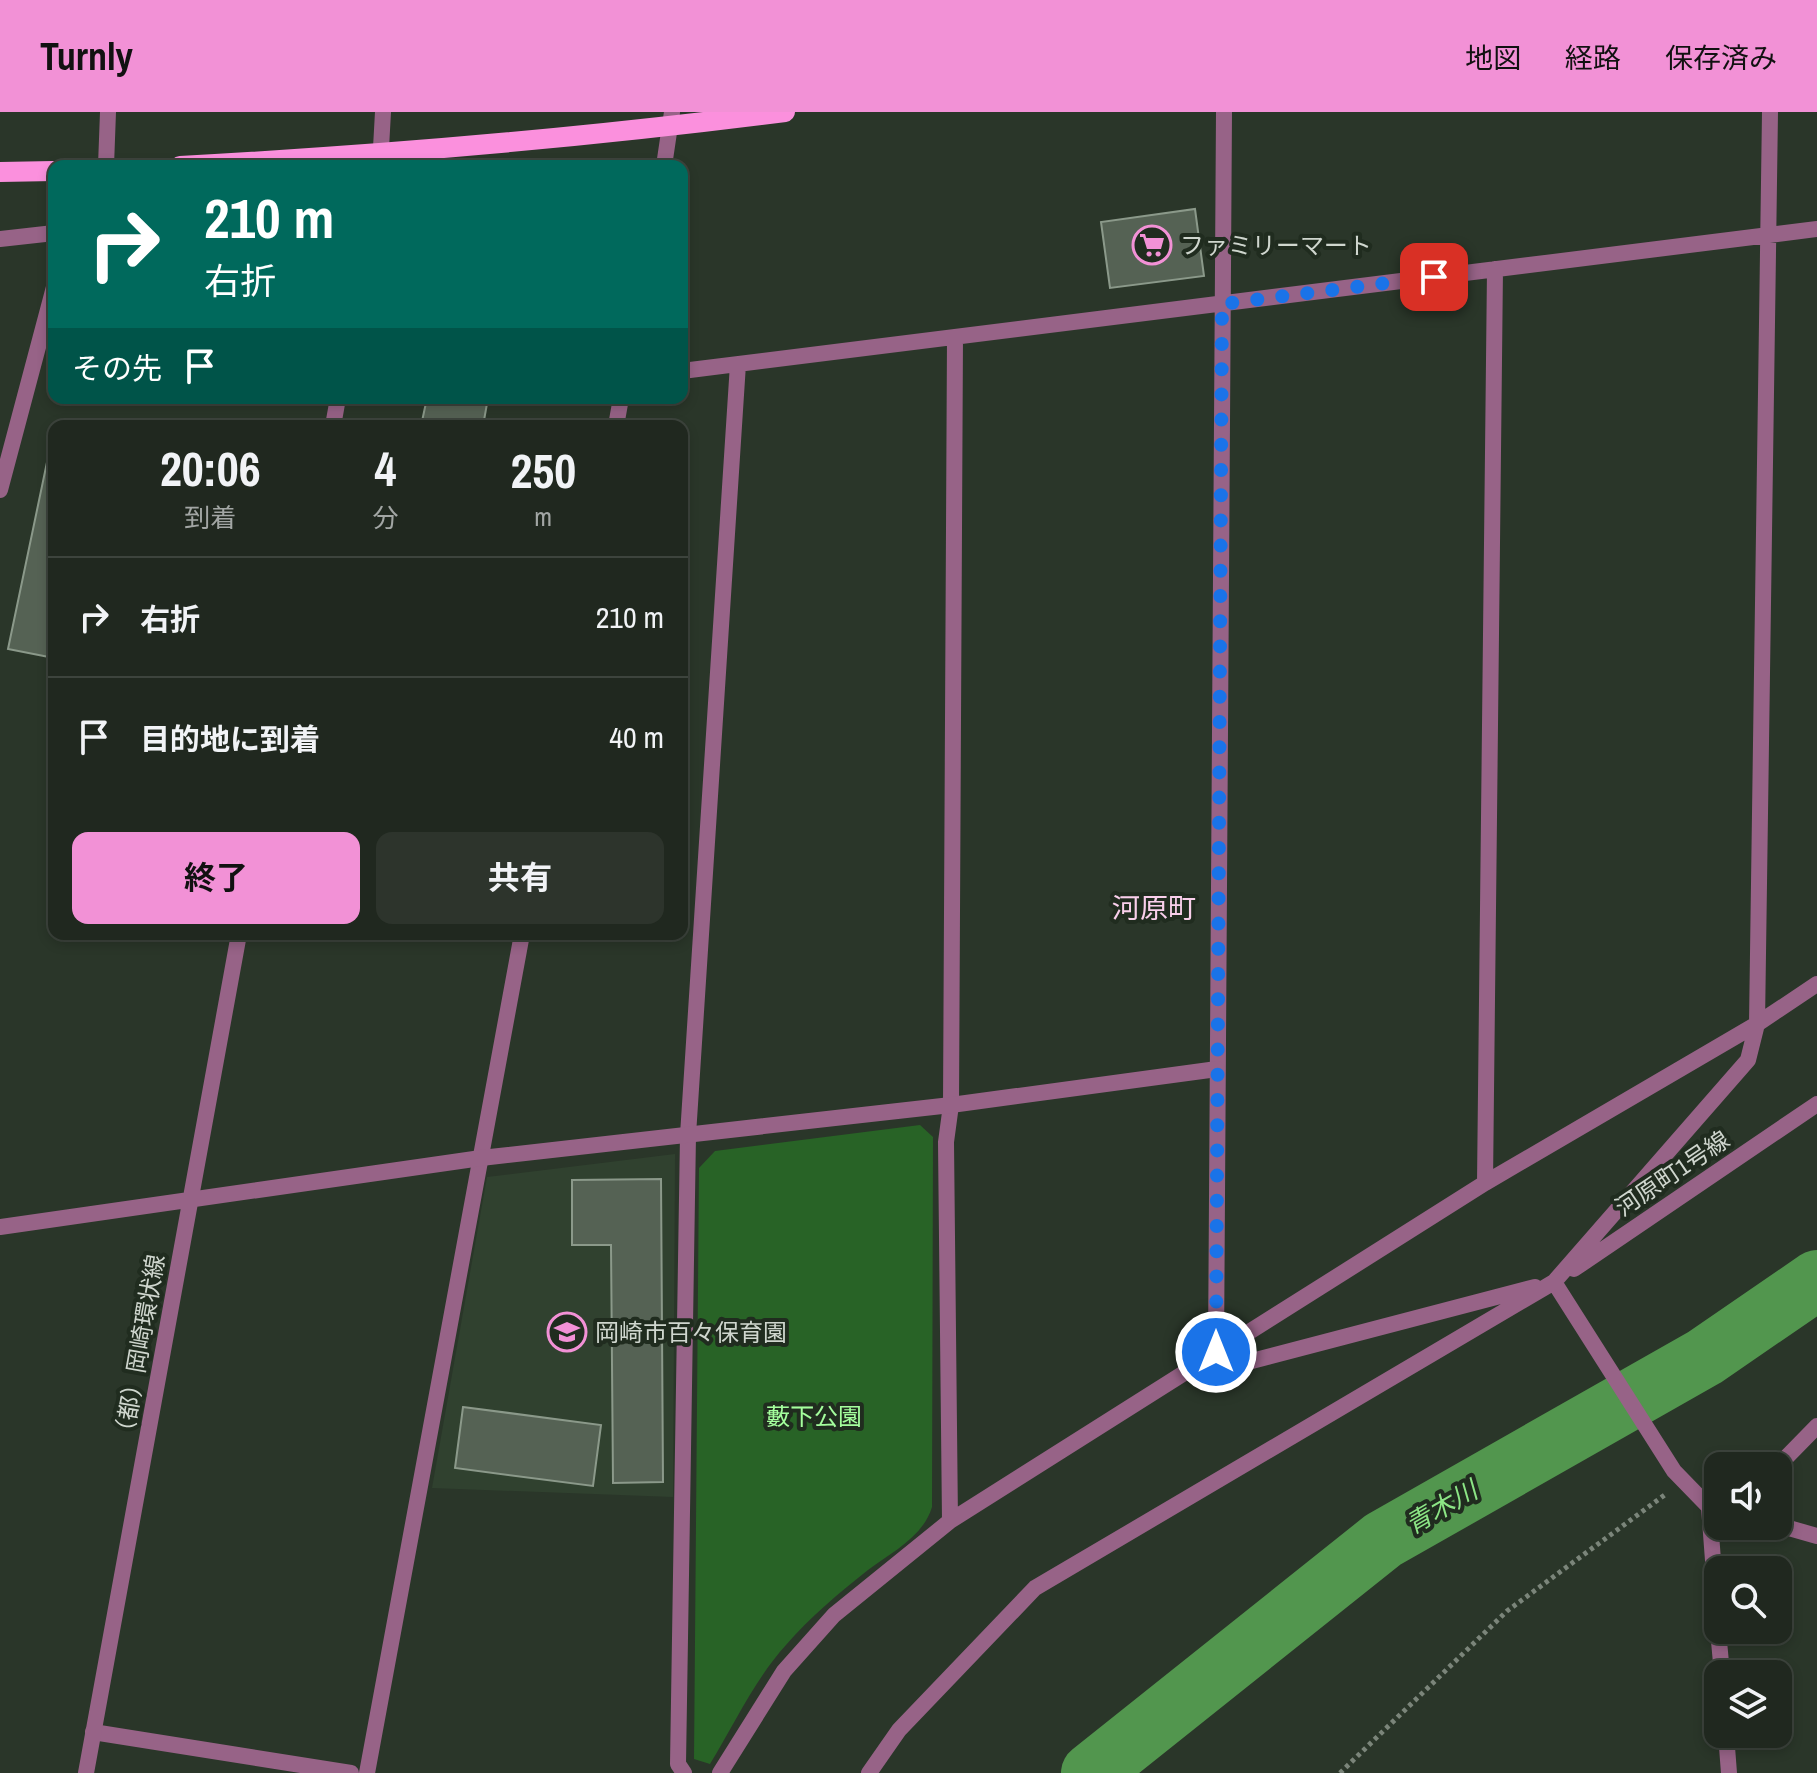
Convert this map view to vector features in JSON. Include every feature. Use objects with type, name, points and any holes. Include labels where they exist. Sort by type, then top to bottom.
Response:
[{"type":"main road","points":[[381,160],[671,119],[785,112]]},
{"type":"main road","points":[[0,172],[48,171]]},
{"type":"street","points":[[106,160],[108,112]]},
{"type":"street","points":[[381,160],[383,112]]},
{"type":"street","points":[[1216,1352],[1224,112]]},
{"type":"street","points":[[869,1773],[899,1730],[1035,1588],[1554,1282],[1748,1060],[1757,1024],[1770,112]]},
{"type":"street","points":[[665,160],[671,119]]},
{"type":"street","points":[[688,370],[1817,229]]},
{"type":"street","points":[[0,239],[48,234]]},
{"type":"street","points":[[1485,1183],[1495,269]]},
{"type":"street","points":[[0,490],[48,310]]},
{"type":"street","points":[[950,1521],[946,1142],[951,1105],[955,337]]},
{"type":"street","points":[[684,1773],[678,1764],[688,1135],[738,364]]},
{"type":"street","name":"（都）岡崎環状線","points":[[86,1773],[238,940]]},
{"type":"street","points":[[367,1773],[521,940]]},
{"type":"street","points":[[720,1773],[784,1671],[834,1615],[950,1521],[1485,1183],[1757,1024],[1817,984]]},
{"type":"street","points":[[0,1227],[481,1158],[951,1105],[1217,1069]]},
{"type":"street","name":"河原町1号線","points":[[1554,1282],[1817,1104]]},
{"type":"street","points":[[1554,1282],[1678,1476],[1704,1499]]},
{"type":"street","points":[[1216,1352],[1248,1362],[1554,1282]]},
{"type":"street","points":[[1792,1452],[1817,1426]]},
{"type":"street","points":[[1792,1529],[1817,1536]]},
{"type":"street","points":[[93,1732],[351,1773]]},
{"type":"street","points":[[1727,1748],[1729,1773]]},
{"type":"path","points":[[1340,1773],[1507,1611],[1678,1476]]},
{"type":"shaded area","name":"岡崎市百々保育園","points":[[675,1154],[673,1497],[432,1488],[487,1177]]},
{"type":"green space","name":"藪下公園","points":[[920,1125],[933,1137],[932,1507],[928,1518],[914,1535],[836,1596],[786,1645],[755,1687],[710,1764],[694,1759],[699,1168],[715,1151]]},
{"type":"building","points":[[1195,209],[1204,276],[1110,288],[1101,222]]},
{"type":"building","points":[[426,404],[487,404],[484,420],[422,420]]},
{"type":"building","points":[[48,457],[48,657],[8,649]]},
{"type":"building","points":[[661,1179],[663,1482],[613,1483],[611,1245],[572,1245],[572,1180]]},
{"type":"building","points":[[463,1407],[601,1425],[593,1486],[455,1468]]},
{"type":"waterway","name":"青木川","points":[[1091,1773],[1383,1540],[1705,1357],[1817,1280]]},
{"type":"place","name":"ファミリーマート","points":[[1152,245]]},
{"type":"place","name":"岡崎市百々保育園","points":[[567,1332]]},
{"type":"district","name":"河原町","points":[[1154,908]]},
{"type":"route","points":[[1216,1352],[1222,304],[1434,277]]}]
